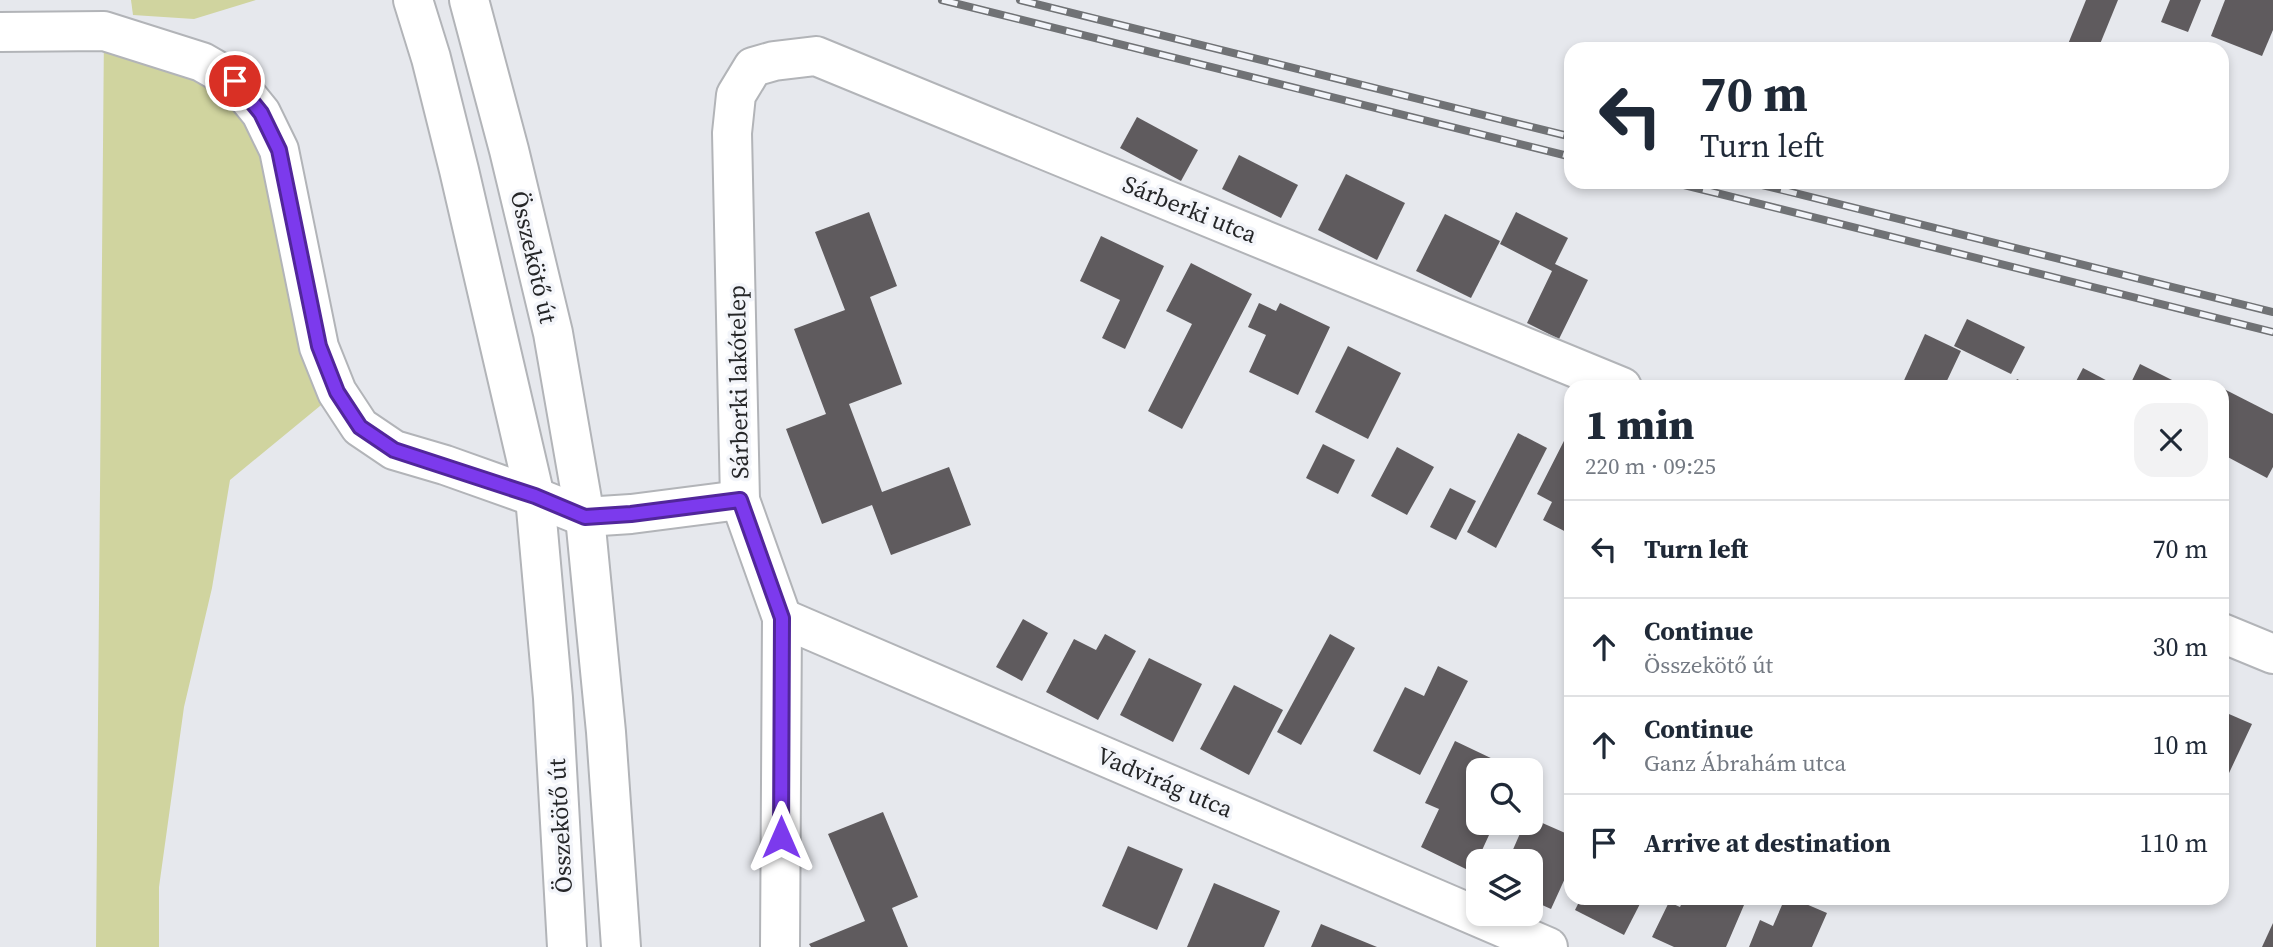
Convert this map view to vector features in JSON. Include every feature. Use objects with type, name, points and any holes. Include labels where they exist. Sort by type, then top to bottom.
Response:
[{"type":"street","name":"Összekötő út","points":[[413,0],[460,170],[535,496],[553,698],[567,947]]},
{"type":"street","name":"Összekötő út","points":[[469,0],[553,333],[585,517],[606,732],[621,947]]},
{"type":"street","points":[[0,32],[104,31],[202,62],[235,81],[261,113],[279,150],[319,346],[337,392],[360,427],[394,450],[535,496],[585,517],[740,500]]},
{"type":"street","name":"Sárberki utca","points":[[754,67],[774,61],[816,56],[1605,380]]},
{"type":"street","name":"Sárberki lakótelep","points":[[754,67],[736,95],[732,133],[740,500],[782,618],[780,947]]},
{"type":"street","name":"Vadvirág utca","points":[[782,618],[1548,947]]},
{"type":"street","points":[[2229,636],[2273,654]]},
{"type":"green space","points":[[131,0],[256,0],[194,19],[133,15]]},
{"type":"green space","points":[[104,31],[261,113],[337,392],[230,480],[212,588],[184,707],[159,887],[159,947],[96,947]]},
{"type":"building","points":[[2086,0],[2118,0],[2101,42],[2069,42]]},
{"type":"building","points":[[2170,0],[2201,0],[2188,32],[2161,22]]},
{"type":"building","points":[[2225,0],[2273,0],[2273,30],[2262,56],[2211,36]]},
{"type":"building","points":[[1137,117],[1198,150],[1181,181],[1120,148]]},
{"type":"building","points":[[1239,155],[1298,185],[1281,218],[1222,189]]},
{"type":"building","points":[[1346,174],[1405,203],[1377,260],[1318,230]]},
{"type":"building","points":[[869,212],[897,286],[870,297],[902,384],[849,404],[882,492],[949,467],[971,525],[891,555],[872,505],[822,524],[786,429],[826,414],[794,329],[845,310],[815,232]]},
{"type":"building","points":[[1516,212],[1568,238],[1555,264],[1588,280],[1559,339],[1527,323],[1552,271],[1500,244]]},
{"type":"building","points":[[1445,214],[1500,241],[1471,298],[1416,271]]},
{"type":"building","points":[[1101,236],[1164,266],[1125,349],[1102,338],[1120,300],[1080,281]]},
{"type":"building","points":[[1191,263],[1252,294],[1182,429],[1148,411],[1192,324],[1166,311]]},
{"type":"building","points":[[1259,303],[1276,311],[1280,303],[1330,327],[1298,395],[1249,372],[1266,335],[1248,327]]},
{"type":"building","points":[[1967,319],[2025,347],[2011,374],[1954,346]]},
{"type":"building","points":[[1925,334],[1961,351],[1947,380],[1904,380]]},
{"type":"building","points":[[1348,346],[1401,373],[1368,439],[1315,412]]},
{"type":"building","points":[[2140,364],[2172,380],[2132,380]]},
{"type":"building","points":[[2083,368],[2106,380],[2077,380]]},
{"type":"building","points":[[2229,392],[2273,414],[2273,467],[2267,478],[2229,458]]},
{"type":"building","points":[[1518,433],[1547,448],[1496,548],[1467,532]]},
{"type":"building","points":[[1564,441],[1564,531],[1543,520],[1552,502],[1537,494]]},
{"type":"building","points":[[1323,444],[1355,460],[1338,494],[1306,478]]},
{"type":"building","points":[[1397,447],[1434,467],[1407,515],[1371,496]]},
{"type":"building","points":[[1450,488],[1476,501],[1456,540],[1430,527]]},
{"type":"building","points":[[1023,619],[1048,633],[1022,681],[996,667]]},
{"type":"building","points":[[1105,634],[1136,651],[1098,720],[1046,692],[1074,639],[1096,650]]},
{"type":"building","points":[[1330,634],[1355,648],[1301,745],[1277,732]]},
{"type":"building","points":[[1149,658],[1202,684],[1173,742],[1120,715]]},
{"type":"building","points":[[1438,666],[1468,681],[1420,775],[1373,751],[1405,687],[1424,696]]},
{"type":"building","points":[[1234,685],[1283,710],[1249,775],[1200,749]]},
{"type":"building","points":[[2229,714],[2252,724],[2229,773]]},
{"type":"building","points":[[1455,741],[1491,758],[1466,758],[1466,835],[1489,835],[1483,849],[1466,849],[1466,869],[1421,847],[1439,809],[1425,803]]},
{"type":"building","points":[[883,812],[918,897],[892,908],[908,947],[811,947],[809,944],[865,921],[828,834]]},
{"type":"building","points":[[1543,823],[1564,832],[1564,881],[1551,909],[1543,905],[1543,849],[1513,849],[1519,835],[1543,835]]},
{"type":"building","points":[[1128,846],[1183,869],[1157,930],[1102,906]]},
{"type":"building","points":[[1214,883],[1280,911],[1264,947],[1187,947]]},
{"type":"building","points":[[1578,905],[1639,905],[1624,935],[1575,910]]},
{"type":"building","points":[[1668,905],[1744,905],[1726,947],[1674,947],[1652,937]]},
{"type":"building","points":[[1782,905],[1808,905],[1827,913],[1812,947],[1749,947],[1760,920],[1773,926]]},
{"type":"building","points":[[2273,923],[2273,947],[2262,947]]},
{"type":"building","points":[[1321,924],[1377,947],[1311,947]]},
{"type":"railway","points":[[942,0],[1564,155]]},
{"type":"railway","points":[[1020,0],[1564,135]]},
{"type":"railway","points":[[1700,189],[2273,332]]},
{"type":"railway","points":[[1778,189],[2273,312]]},
{"type":"route","points":[[235,81],[261,113],[279,150],[319,346],[337,392],[360,427],[394,450],[535,496],[585,517],[740,500],[782,618],[781,837]]}]
